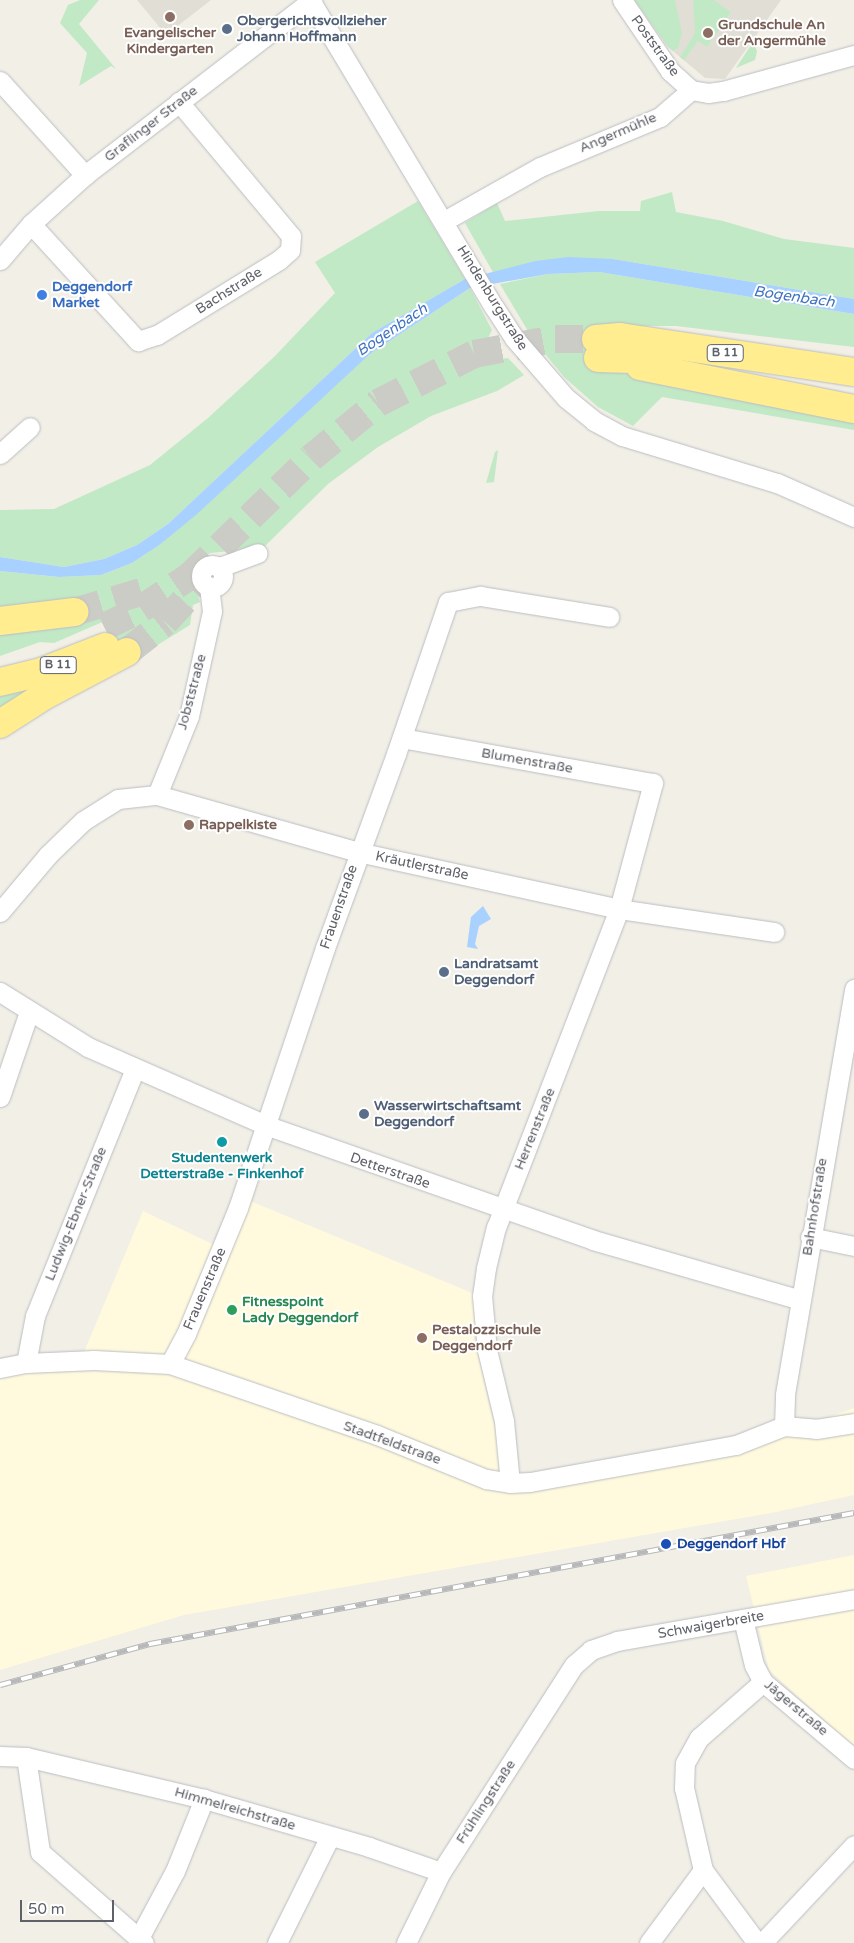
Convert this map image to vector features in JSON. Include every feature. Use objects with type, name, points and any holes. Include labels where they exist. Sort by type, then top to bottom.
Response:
[{"type":"highway","name":"B 11","points":[[609,348],[641,328],[721,335],[854,354]]},
{"type":"highway","name":"B 11","points":[[609,348],[854,372]]},
{"type":"highway","name":"B 11","points":[[609,348],[854,388]]},
{"type":"highway","name":"B 11","points":[[609,348],[646,368],[854,409]]},
{"type":"highway","points":[[0,621],[74,612]]},
{"type":"highway","name":"B 11","points":[[0,670],[115,641]]},
{"type":"highway","name":"B 11","points":[[0,682],[42,672],[115,641]]},
{"type":"highway","points":[[0,724],[47,694],[115,641]]},
{"type":"street","name":"Graflinger Straße","points":[[0,260],[31,224],[85,175],[311,0]]},
{"type":"street","name":"Hindenburgstraße","points":[[311,0],[494,307],[546,378],[594,421],[622,436],[777,483],[854,517]]},
{"type":"street","name":"Poststraße","points":[[622,0],[670,71],[691,90]]},
{"type":"street","points":[[691,90],[708,93],[723,91],[854,55]]},
{"type":"street","points":[[0,81],[85,175]]},
{"type":"street","name":"Angermühle","points":[[444,221],[540,167],[660,117],[691,90]]},
{"type":"street","name":"Bachstraße","points":[[31,224],[138,341],[157,335],[278,260],[290,250],[291,236],[179,102]]},
{"type":"street","points":[[0,454],[30,427]]},
{"type":"street","name":"Jobststraße","points":[[157,795],[189,716],[212,611],[209,586],[202,579],[204,569],[213,564],[220,567],[258,553]]},
{"type":"street","name":"Frauenstraße","points":[[170,1364],[186,1334],[238,1208],[268,1126],[358,852],[402,738],[448,602],[480,596],[609,617]]},
{"type":"street","name":"Blumenstraße","points":[[402,738],[653,783]]},
{"type":"street","name":"Herrenstraße","points":[[510,1483],[504,1421],[487,1350],[482,1296],[486,1268],[503,1210],[619,909],[653,783]]},
{"type":"street","name":"Kräutlerstraße","points":[[0,912],[48,855],[83,822],[118,799],[157,795],[358,852],[619,909],[774,932]]},
{"type":"street","name":"Bahnhofstraße","points":[[784,1426],[785,1394],[810,1237],[854,989]]},
{"type":"street","name":"Detterstraße","points":[[0,992],[29,1012],[88,1047],[268,1126],[593,1240],[801,1300]]},
{"type":"street","points":[[0,1097],[29,1012]]},
{"type":"street","name":"Ludwig-Ebner-Straße","points":[[26,1363],[36,1316],[135,1068]]},
{"type":"street","points":[[810,1237],[854,1246]]},
{"type":"street","name":"Stadtfeldstraße","points":[[0,1368],[26,1363],[131,1360],[170,1364],[377,1435],[486,1480],[510,1483],[530,1482],[736,1445],[784,1426]]},
{"type":"street","points":[[784,1426],[816,1429],[854,1423]]},
{"type":"street","name":"Schwaigerbreite","points":[[574,1665],[591,1650],[617,1641],[854,1599]]},
{"type":"street","name":"Jägerstraße","points":[[743,1620],[754,1665],[763,1682],[854,1759]]},
{"type":"street","name":"Frühlingstraße","points":[[406,1943],[440,1872],[574,1665]]},
{"type":"street","points":[[757,1943],[703,1870],[684,1788],[685,1763],[699,1738],[763,1682]]},
{"type":"street","name":"Himmelreichstraße","points":[[0,1756],[26,1757],[204,1799],[330,1836],[440,1872]]},
{"type":"street","points":[[26,1757],[40,1852],[142,1941],[175,1871],[204,1799]]},
{"type":"street","points":[[277,1943],[330,1836]]},
{"type":"street","points":[[762,1943],[854,1845]]},
{"type":"street","points":[[648,1943],[703,1870]]},
{"type":"shaded area","name":"Evangelischer Kindergarten","points":[[137,0],[211,0],[166,35]]},
{"type":"shaded area","name":"Grundschule An der Angermühle","points":[[634,0],[781,0],[725,79],[705,78],[668,47]]},
{"type":"shaded area","points":[[248,1200],[477,1295],[474,1338],[507,1481],[821,1420],[854,1408],[854,1495],[771,1513],[184,1615],[0,1670],[0,1376],[79,1364],[143,1211],[225,1250]]},
{"type":"shaded area","points":[[854,1555],[854,1747],[769,1670],[746,1576]]},
{"type":"green space","points":[[80,0],[99,0],[79,24],[116,69],[111,66],[79,86],[87,53],[60,23],[68,5]]},
{"type":"green space","points":[[635,0],[675,0],[682,33],[678,48],[673,51],[668,47]]},
{"type":"green space","points":[[693,0],[714,0],[731,12],[707,47],[698,41],[684,60],[680,57],[695,33]]},
{"type":"green space","points":[[753,42],[757,51],[755,60],[736,68]]},
{"type":"green space","points":[[672,192],[676,212],[723,221],[784,239],[854,248],[854,299],[613,259],[535,261],[494,274],[465,223],[497,203],[505,221],[599,211],[640,211],[641,201]]},
{"type":"green space","points":[[418,201],[465,279],[372,333],[168,524],[137,545],[104,559],[64,567],[0,557],[0,510],[54,509],[150,465],[208,418],[274,357],[335,293],[315,262]]},
{"type":"green space","points":[[599,272],[854,314],[854,347],[676,326],[596,326],[598,371],[680,378],[854,414],[854,430],[662,397],[633,426],[598,407],[564,377],[532,338],[500,284],[548,274]]},
{"type":"green space","points":[[470,288],[492,330],[479,356],[483,361],[508,358],[524,375],[497,391],[431,416],[378,447],[328,484],[263,548],[210,553],[191,568],[200,602],[193,605],[190,625],[130,662],[107,620],[54,643],[40,642],[0,656],[0,571],[59,577],[101,575],[132,563],[158,546],[370,354]]},
{"type":"green space","points":[[498,450],[494,482],[486,483],[495,452]]},
{"type":"green space","points":[[48,676],[0,717],[0,696],[27,689]]},
{"type":"water","name":"Bogenbach","points":[[568,257],[613,259],[854,299],[854,314],[599,272],[548,274],[470,288],[370,354],[196,515],[158,546],[132,563],[101,575],[59,577],[0,571],[0,557],[64,567],[104,559],[137,545],[168,524],[372,333],[465,279],[535,261]]},
{"type":"water","points":[[483,906],[491,919],[479,926],[475,944],[478,949],[467,947],[471,917]]},
{"type":"tunnel","points":[[104,627],[141,609],[190,576],[311,458],[378,403],[474,354],[555,339],[596,339]]},
{"type":"tunnel","points":[[127,652],[165,622],[204,579]]},
{"type":"tunnel","points":[[74,612],[151,589]]},
{"type":"railway","points":[[0,1685],[150,1644],[854,1513]]},
{"type":"place","name":"Evangelischer Kindergarten","points":[[170,17]]},
{"type":"place","name":"Obergerichtsvollzieher Johann Hoffmann","points":[[227,29]]},
{"type":"place","name":"Grundschule An der Angermühle","points":[[708,33]]},
{"type":"place","name":"Deggendorf Market","points":[[42,295]]},
{"type":"place","name":"Rappelkiste","points":[[189,825]]},
{"type":"place","name":"Landratsamt Deggendorf","points":[[444,972]]},
{"type":"place","name":"Wasserwirtschaftsamt Deggendorf","points":[[364,1114]]},
{"type":"place","name":"Studentenwerk Detterstraße - Finkenhof","points":[[222,1142]]},
{"type":"place","name":"Fitnesspoint Lady Deggendorf","points":[[232,1310]]},
{"type":"place","name":"Pestalozzischule Deggendorf","points":[[422,1338]]},
{"type":"place","name":"Deggendorf Hbf","points":[[666,1544]]}]
